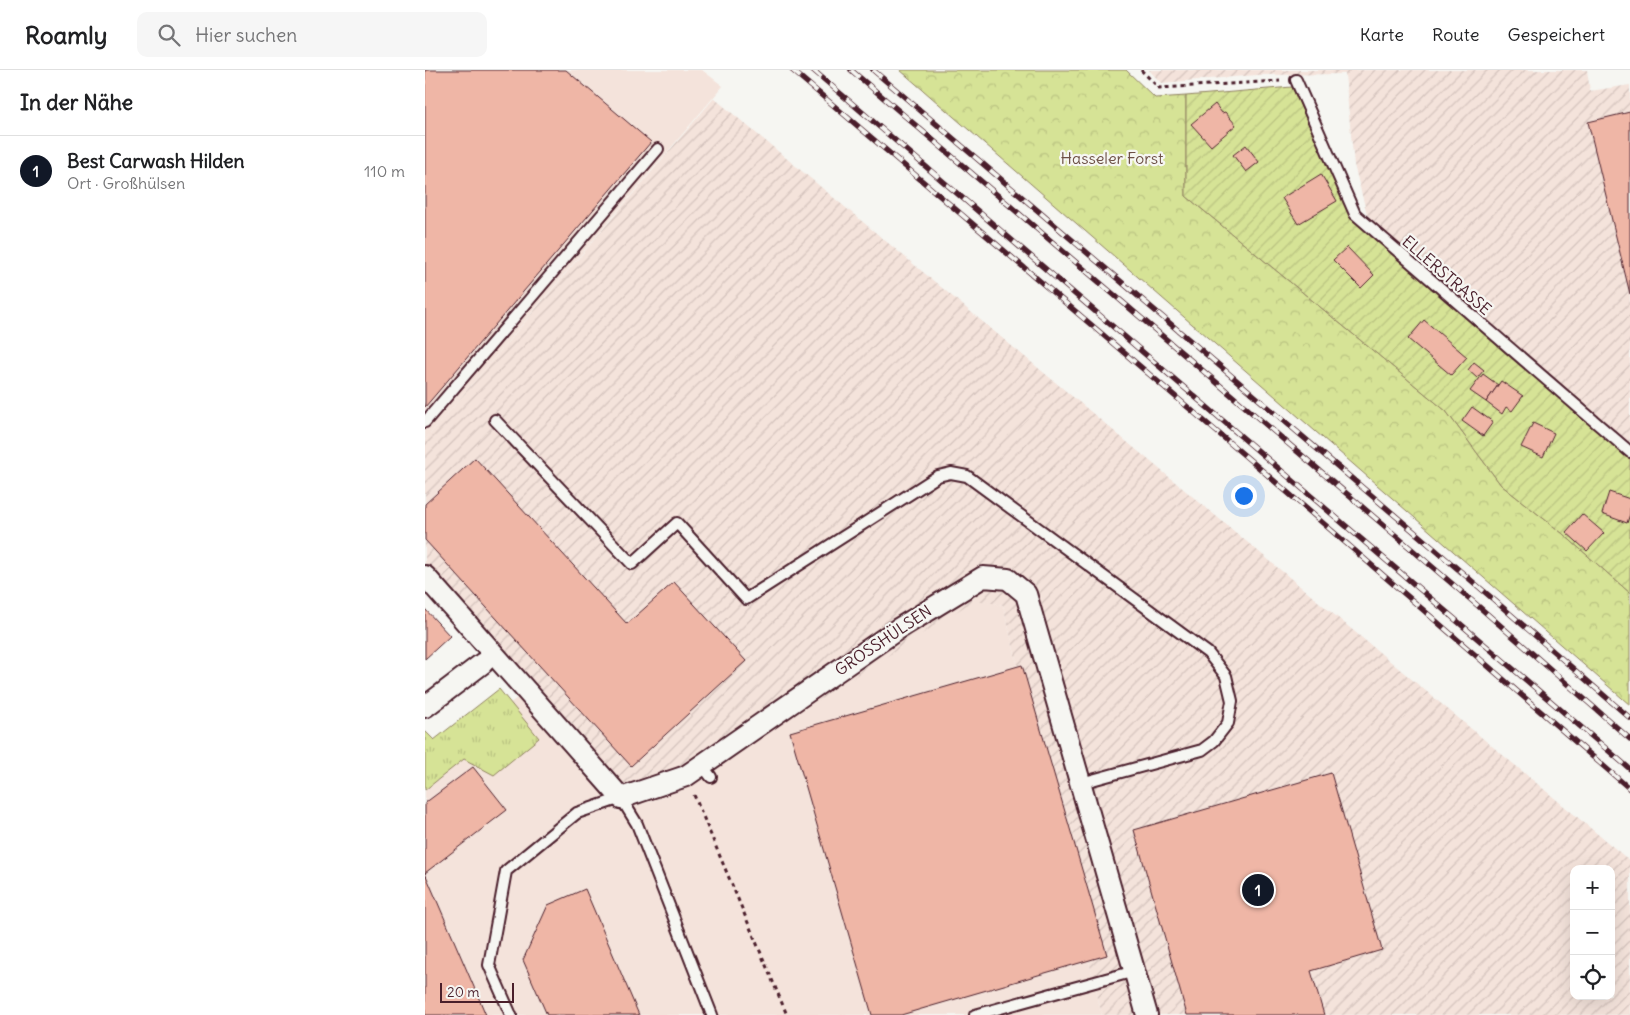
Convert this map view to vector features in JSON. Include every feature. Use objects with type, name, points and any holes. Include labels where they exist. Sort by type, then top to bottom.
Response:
[{"type":"street","points":[[425,576],[621,798]]},
{"type":"street","name":"GROSSHÜLSEN","points":[[621,798],[686,776],[707,771],[853,668],[898,629],[983,577],[1008,579],[1026,594],[1147,1015]]},
{"type":"street","points":[[425,707],[483,663]]},
{"type":"lane","name":"ELLERSTRASSE","points":[[1297,80],[1355,214],[1630,452]]},
{"type":"lane","points":[[425,422],[658,149]]},
{"type":"lane","points":[[495,420],[633,564],[677,524],[746,599],[938,476],[951,473],[967,476],[1208,653],[1226,676],[1232,701],[1228,722],[1214,740],[1202,750],[1081,784]]},
{"type":"lane","points":[[511,1015],[489,964],[506,871],[577,813],[621,798],[637,824],[712,1015]]},
{"type":"lane","points":[[975,1015],[1135,971]]},
{"type":"path","points":[[1141,70],[1159,88],[1297,80]]},
{"type":"path","points":[[693,792],[787,1015]]},
{"type":"shaded area","points":[[425,70],[702,70],[723,86],[425,440]]},
{"type":"shaded area","points":[[1149,70],[1587,70],[1590,91],[1630,85],[1630,444],[1377,228],[1367,214],[1354,165],[1345,74],[1257,75],[1161,83]]},
{"type":"shaded area","points":[[714,98],[1630,861],[1630,1015],[1102,1015],[1003,605],[975,600],[671,795],[618,812],[517,698],[425,571],[425,440]]},
{"type":"shaded area","points":[[975,599],[1003,605],[1102,1015],[425,1015],[425,767],[517,698],[618,812],[671,795]]},
{"type":"green space","name":"Hasseler Forst","points":[[900,70],[1126,70],[1155,98],[1186,96],[1186,196],[1446,411],[1501,485],[1562,533],[1630,593],[1630,705]]},
{"type":"green space","points":[[1292,87],[1351,217],[1504,351],[1630,457],[1630,593],[1562,533],[1501,485],[1446,411],[1186,196],[1186,96]]},
{"type":"green space","points":[[499,689],[539,738],[494,775],[464,759],[425,790],[425,731],[434,740]]},
{"type":"building","points":[[425,70],[566,70],[651,142],[425,407]]},
{"type":"building","points":[[1215,104],[1236,125],[1211,146],[1191,124]]},
{"type":"building","points":[[1630,112],[1630,294],[1588,122]]},
{"type":"building","points":[[1246,145],[1259,162],[1246,172],[1233,155]]},
{"type":"building","points":[[1321,174],[1337,201],[1298,224],[1282,198]]},
{"type":"building","points":[[1347,247],[1374,275],[1361,288],[1333,260]]},
{"type":"building","points":[[1424,320],[1467,357],[1451,375],[1408,339]]},
{"type":"building","points":[[1474,362],[1484,370],[1477,378],[1468,370]]},
{"type":"building","points":[[1483,374],[1498,385],[1486,402],[1470,391]]},
{"type":"building","points":[[1501,381],[1523,396],[1512,411],[1506,407],[1502,414],[1486,402]]},
{"type":"building","points":[[1472,407],[1493,422],[1483,436],[1462,421]]},
{"type":"building","points":[[1533,423],[1554,433],[1543,457],[1521,447]]},
{"type":"building","points":[[475,458],[627,624],[674,582],[746,661],[631,766],[425,540],[425,504]]},
{"type":"building","points":[[1609,492],[1630,499],[1630,514],[1627,523],[1602,514]]},
{"type":"building","points":[[1582,514],[1604,533],[1587,551],[1566,532]]},
{"type":"building","points":[[425,609],[450,636],[425,659]]},
{"type":"building","points":[[1022,665],[1107,955],[901,1015],[872,1015],[790,732]]},
{"type":"building","points":[[473,767],[507,810],[425,873],[425,803]]},
{"type":"building","points":[[1331,773],[1382,950],[1311,971],[1324,1015],[1187,1015],[1134,830]]},
{"type":"building","points":[[425,873],[486,1015],[425,1015]]},
{"type":"building","points":[[585,889],[639,1015],[547,1015],[523,960],[548,905]]},
{"type":"railway","points":[[792,70],[1264,472],[1630,789]]},
{"type":"railway","points":[[813,70],[1630,769]]},
{"type":"railway","points":[[851,70],[1477,605],[1630,739]]},
{"type":"railway","points":[[873,70],[1630,718]]},
{"type":"place","name":"Best Carwash Hilden","points":[[1258,890]]}]
